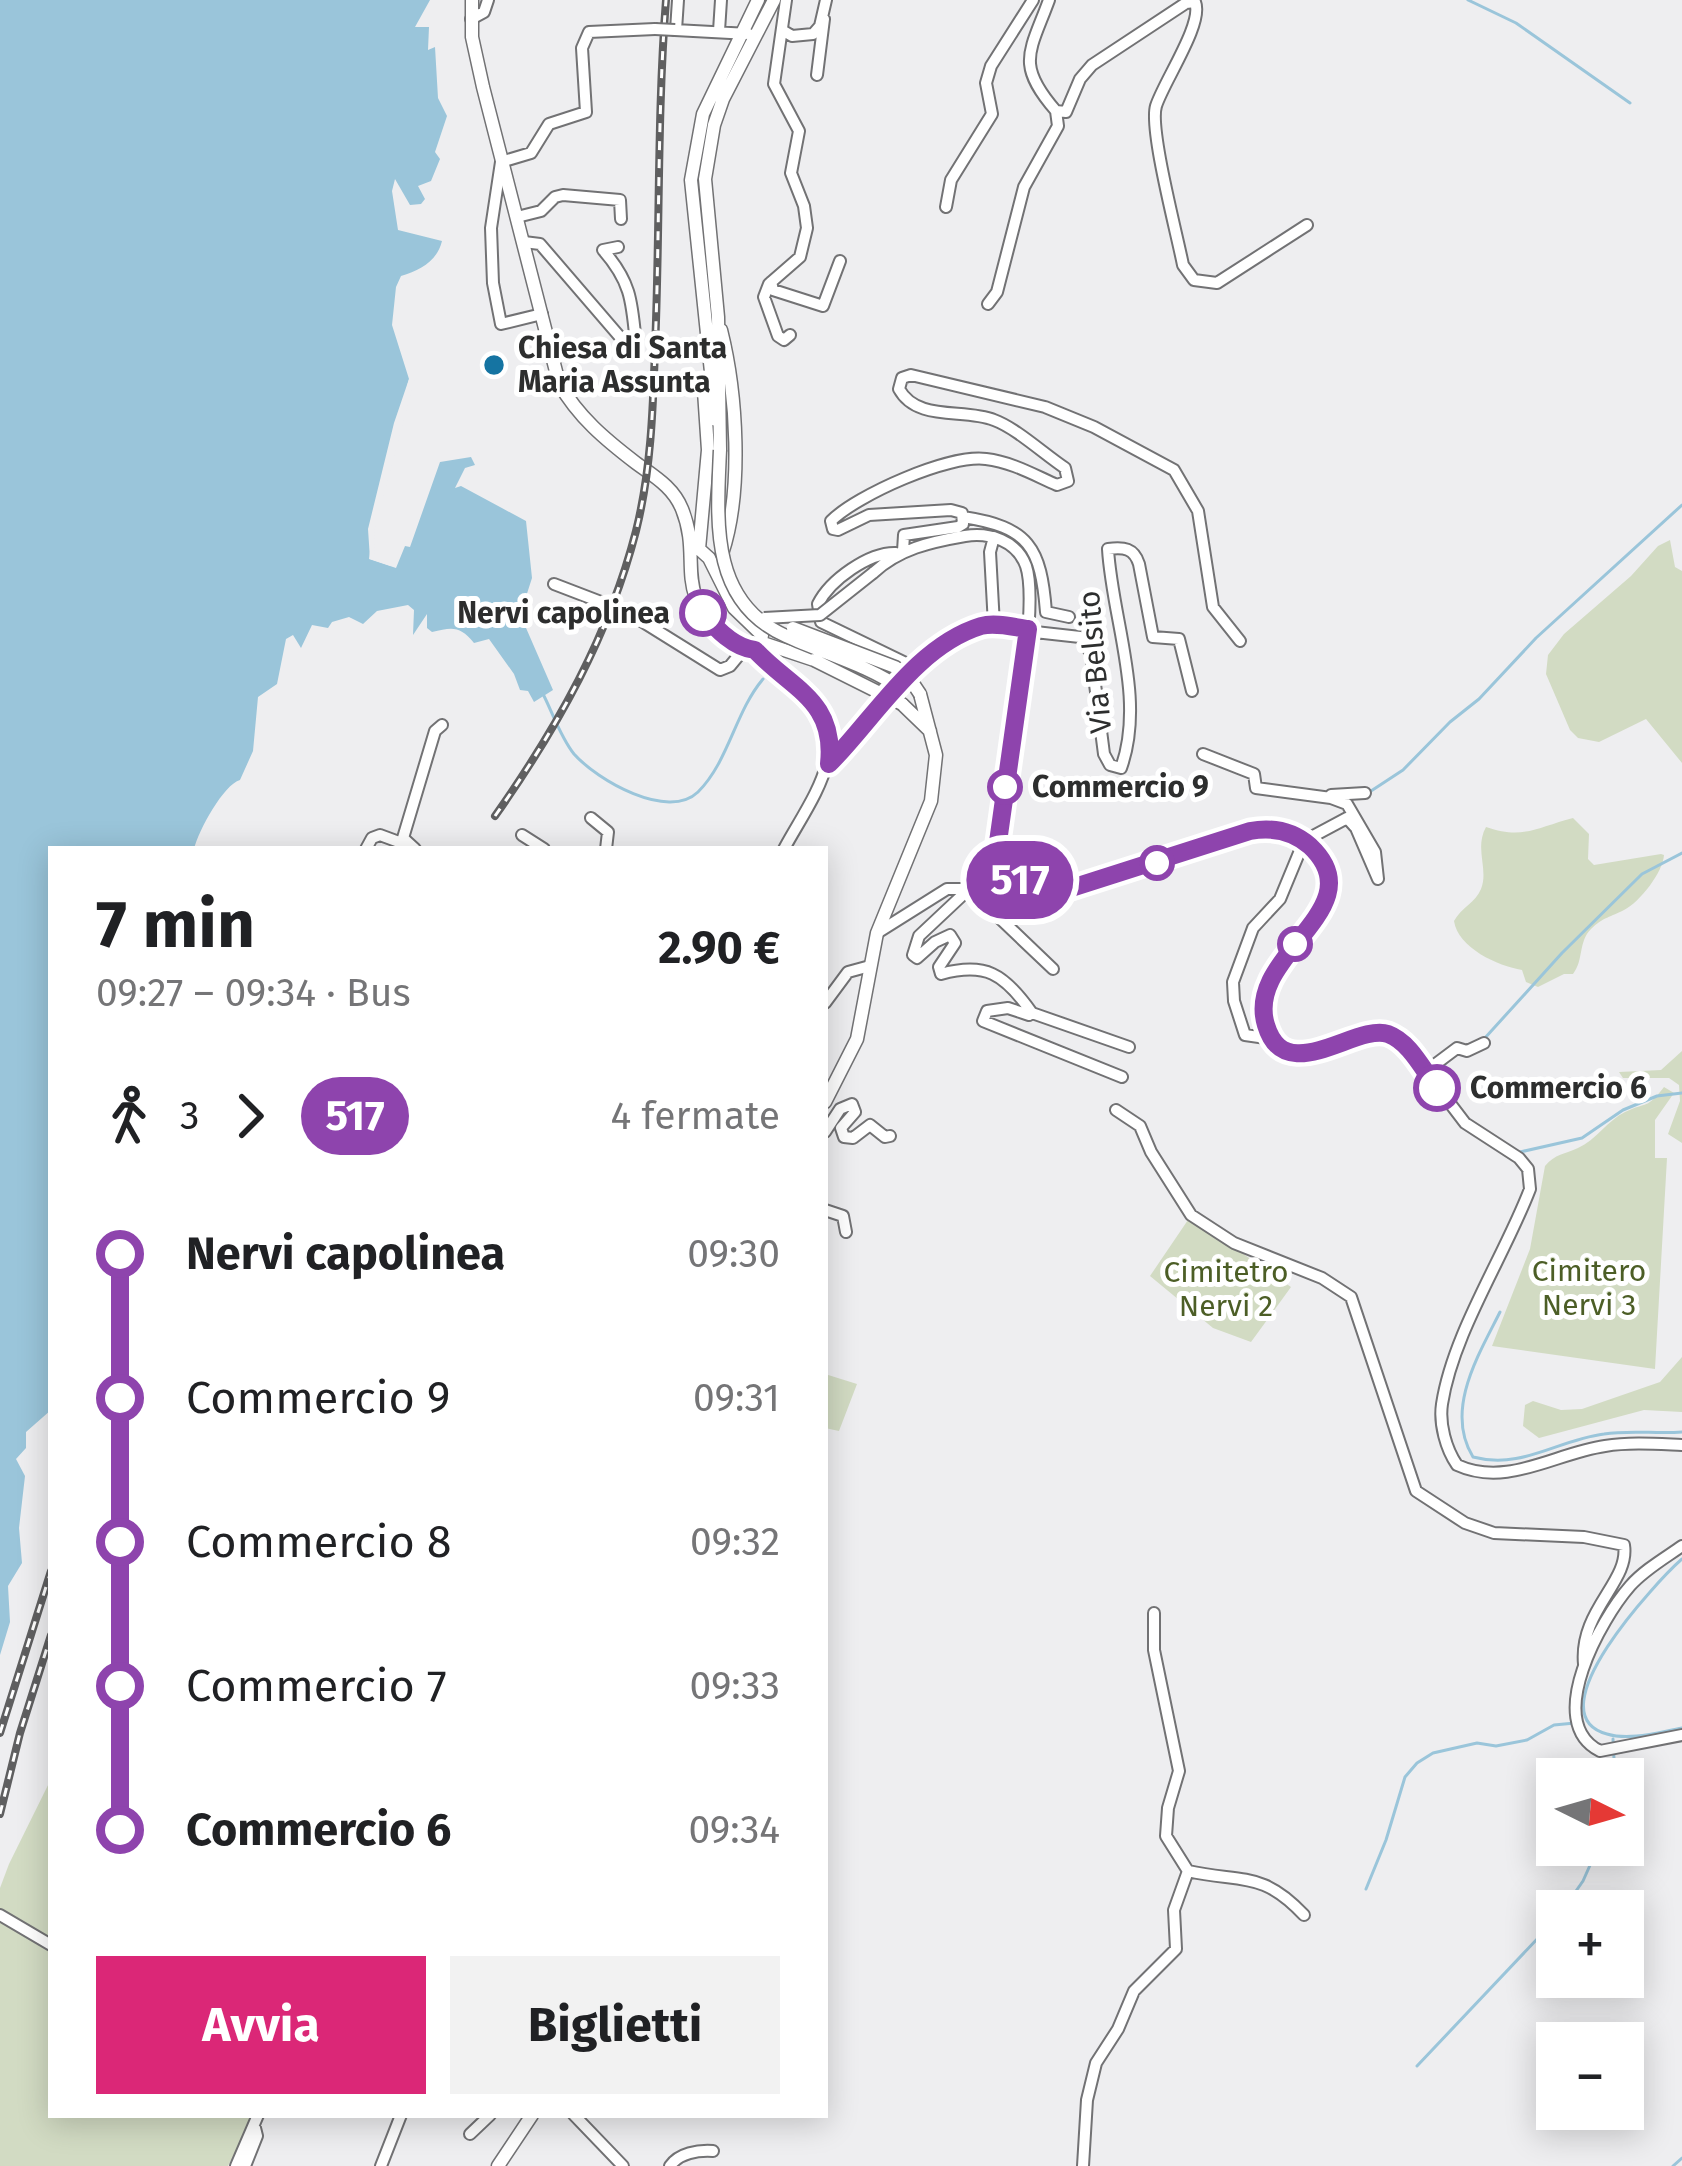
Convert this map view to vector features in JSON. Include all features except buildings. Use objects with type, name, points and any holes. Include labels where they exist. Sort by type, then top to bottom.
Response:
[{"type":"main road","points":[[472,0],[471,19],[501,162],[559,383],[569,402],[596,430],[674,494],[694,550]]},
{"type":"main road","points":[[715,574],[730,520],[734,449],[729,371],[705,206],[709,150],[758,0]]},
{"type":"main road","points":[[720,450],[697,270],[691,180],[694,148],[703,114],[774,0]]},
{"type":"main road","points":[[697,270],[708,450],[690,581],[699,607],[716,627],[761,648],[814,660],[903,697]]},
{"type":"main road","points":[[718,317],[718,545],[724,570],[752,613],[782,634],[873,672],[903,697],[930,731]]},
{"type":"main road","points":[[694,550],[706,554],[742,616],[762,635],[761,648]]},
{"type":"main road","points":[[742,616],[781,624],[908,676],[920,694],[937,770],[932,800],[877,933],[857,1039],[828,1096]]},
{"type":"main road","points":[[498,2166],[530,2118]]},
{"type":"street","points":[[471,19],[484,12],[488,0]]},
{"type":"street","points":[[675,30],[678,0]]},
{"type":"street","points":[[719,31],[721,0]]},
{"type":"street","points":[[777,328],[764,296],[771,282],[800,257],[807,228],[804,206],[790,173],[799,131],[774,85],[786,0]]},
{"type":"street","points":[[818,75],[826,0]]},
{"type":"street","points":[[946,207],[951,180],[992,114],[986,83],[991,66],[1033,0]]},
{"type":"street","points":[[988,304],[997,292],[1024,187],[1058,126],[1056,111],[1034,85],[1028,62],[1049,0]]},
{"type":"street","points":[[1056,111],[1066,112],[1092,65],[1186,3],[1195,2],[1198,16],[1160,96],[1154,121],[1183,265],[1194,280],[1216,283],[1307,225]]},
{"type":"street","points":[[782,30],[805,37],[816,31],[823,16]]},
{"type":"street","points":[[542,314],[501,324],[493,283],[491,228],[501,162],[531,153],[549,124],[584,116],[586,35],[597,29],[749,34]]},
{"type":"street","points":[[517,217],[541,211],[563,195],[620,200],[621,219]]},
{"type":"street","points":[[524,242],[541,244],[632,351],[636,345],[629,288],[603,250],[618,248]]},
{"type":"street","points":[[771,282],[773,290],[823,307],[839,261]]},
{"type":"street","points":[[832,529],[836,516],[890,483],[959,459],[984,458],[1054,484],[1066,483],[1065,468],[999,421],[922,409],[905,399],[899,389],[902,379],[911,375],[1046,407],[1174,470],[1198,511],[1213,607],[1240,640]]},
{"type":"street","points":[[818,538],[874,514],[951,510],[963,517],[999,522],[1018,533],[1032,550],[1043,576],[1046,612],[1069,616]]},
{"type":"street","points":[[764,618],[820,615],[900,552],[904,535],[958,527],[963,517]]},
{"type":"street","points":[[1028,629],[994,625],[969,632],[916,668],[829,628],[818,612],[820,598],[837,581],[886,552],[968,535],[994,537],[1015,549],[1027,570],[1028,629],[998,842],[1006,866],[1018,879],[1042,890],[1064,891],[1250,831],[1281,831],[1304,841],[1321,861],[1327,896],[1318,917],[1264,990],[1263,1013],[1273,1039]]},
{"type":"street","points":[[994,537],[990,552],[994,625]]},
{"type":"street","name":"Via Belsito","points":[[1028,629],[1060,632],[1087,643],[1104,754],[1110,765],[1121,768],[1129,724],[1124,651],[1108,549],[1129,549],[1139,564],[1153,638],[1179,639],[1192,691]]},
{"type":"street","points":[[554,584],[627,612],[720,670],[761,648],[821,713],[830,742],[829,764]]},
{"type":"street","points":[[786,846],[829,764],[885,698]]},
{"type":"street","points":[[410,846],[403,838],[435,730],[442,724]]},
{"type":"street","points":[[1204,754],[1254,774],[1256,788],[1322,797],[1365,794]]},
{"type":"street","points":[[1322,797],[1351,808],[1375,852],[1379,877],[1375,878],[1370,856],[1350,819],[1304,841],[1280,899],[1253,928],[1233,982],[1245,1035],[1318,1053],[1358,1035],[1379,1032],[1403,1042],[1429,1069],[1466,1123],[1528,1169],[1530,1189],[1450,1373],[1441,1408],[1451,1456],[1457,1466],[1474,1473],[1495,1474],[1604,1446],[1682,1445]]},
{"type":"street","points":[[591,818],[608,832],[606,846]]},
{"type":"street","points":[[367,846],[380,835],[408,846]]},
{"type":"street","points":[[522,836],[539,846]]},
{"type":"street","points":[[877,933],[947,889],[969,889],[1053,969]]},
{"type":"street","points":[[969,889],[919,936],[917,958],[950,935],[956,943],[939,967],[941,974],[965,966],[980,967],[1032,1013],[1129,1047]]},
{"type":"street","points":[[828,999],[848,972],[870,966]]},
{"type":"street","points":[[1032,1013],[1008,1008],[987,1011],[983,1021],[1122,1076]]},
{"type":"street","points":[[1429,1069],[1457,1048],[1467,1051],[1484,1043]]},
{"type":"street","points":[[828,1127],[840,1109],[852,1104],[855,1112],[841,1128],[844,1137],[854,1138],[870,1125],[890,1136]]},
{"type":"street","points":[[1116,1110],[1140,1126],[1150,1152],[1191,1215],[1234,1243],[1322,1278],[1351,1297],[1416,1491],[1465,1523],[1494,1533],[1584,1537],[1624,1545],[1626,1556],[1582,1640],[1584,1664],[1575,1707],[1580,1728],[1594,1749],[1682,1735]]},
{"type":"street","points":[[828,1211],[843,1216],[846,1232]]},
{"type":"street","points":[[1584,1664],[1627,1589],[1682,1546]]},
{"type":"street","points":[[1154,1613],[1154,1651],[1180,1771],[1168,1808],[1166,1836],[1189,1872],[1262,1883],[1282,1892],[1304,1915]]},
{"type":"street","points":[[1082,2166],[1087,2100],[1096,2062],[1118,2029],[1134,1991],[1177,1949],[1174,1910],[1189,1872]]},
{"type":"street","points":[[0,1915],[48,1943]]},
{"type":"street","points":[[381,2166],[400,2118]]},
{"type":"street","points":[[470,2134],[487,2118]]},
{"type":"street","points":[[577,2118],[623,2166]]},
{"type":"street","points":[[241,2166],[256,2120]]},
{"type":"street","points":[[670,2166],[694,2152],[712,2151]]},
{"type":"green space","points":[[1670,540],[1675,567],[1682,571],[1682,763],[1646,719],[1599,742],[1578,738],[1546,674],[1548,655],[1564,634]]},
{"type":"green space","points":[[1573,818],[1589,834],[1588,859],[1594,865],[1661,854],[1663,862],[1637,900],[1591,929],[1573,974],[1538,987],[1526,982],[1522,970],[1491,960],[1471,947],[1454,921],[1481,889],[1481,843],[1486,827],[1521,832]]},
{"type":"green space","points":[[1682,1051],[1682,1143],[1668,1134],[1680,1101],[1679,1085],[1669,1078],[1623,1078],[1619,1072],[1661,1070]]},
{"type":"green space","name":"Cimitero Nervi 3","points":[[1664,1087],[1674,1093],[1655,1120],[1655,1158],[1667,1158],[1655,1369],[1492,1346],[1530,1249],[1545,1166],[1584,1144],[1619,1116],[1650,1102]]},
{"type":"green space","name":"Cimitetro Nervi 2","points":[[1190,1217],[1291,1287],[1251,1342],[1213,1328],[1150,1276]]},
{"type":"green space","points":[[1682,1357],[1682,1412],[1644,1410],[1539,1438],[1523,1426],[1525,1405],[1533,1401],[1561,1410],[1582,1409],[1660,1382]]},
{"type":"green space","points":[[828,1375],[857,1384],[839,1431],[828,1429]]},
{"type":"green space","points":[[48,1785],[48,1937],[0,1909],[0,1888]]},
{"type":"green space","points":[[0,1922],[48,1950],[48,2118],[252,2118],[228,2166],[0,2166]]},
{"type":"water","points":[[0,0],[430,0],[415,27],[429,27],[428,50],[435,47],[438,98],[447,116],[435,152],[440,159],[431,181],[418,186],[425,199],[421,204],[410,205],[395,179],[392,191],[398,230],[442,241],[432,259],[401,276],[396,287],[392,325],[409,379],[378,491],[369,559],[396,568],[405,546],[410,547],[440,462],[471,457],[475,465],[465,468],[455,488],[461,486],[526,521],[532,578],[522,609],[510,607],[523,621],[553,690],[534,702],[528,691],[520,690],[489,639],[474,643],[456,629],[432,632],[427,628],[427,614],[413,635],[414,610],[408,605],[377,611],[363,624],[349,617],[328,628],[312,625],[301,648],[293,635],[286,639],[277,684],[258,697],[253,751],[240,780],[212,809],[195,846],[48,846],[48,1413],[26,1432],[26,1448],[16,1459],[25,1476],[19,1528],[22,1563],[8,1586],[10,1622],[0,1655]]},
{"type":"pier","points":[[415,378],[375,528],[374,555],[399,557],[391,566],[370,559],[368,529],[394,423],[409,379]]},
{"type":"waterway","points":[[1468,0],[1516,23],[1630,103]]},
{"type":"waterway","points":[[1371,791],[1403,770],[1536,638],[1682,505]]},
{"type":"waterway","points":[[544,696],[565,741],[585,764],[633,794],[669,802],[685,800],[709,780],[763,679]]},
{"type":"waterway","points":[[1484,1039],[1642,874],[1682,853]]},
{"type":"waterway","points":[[1435,1074],[1446,1063]]},
{"type":"waterway","points":[[1520,1152],[1582,1138],[1623,1110],[1657,1096],[1682,1093]]},
{"type":"waterway","points":[[1500,1312],[1463,1402],[1465,1439],[1473,1457],[1508,1460],[1587,1437],[1682,1432]]},
{"type":"waterway","points":[[1682,1559],[1607,1647],[1591,1675],[1584,1701],[1588,1722],[1607,1734],[1635,1736],[1682,1728]]},
{"type":"waterway","points":[[1366,1889],[1405,1777],[1417,1763],[1433,1753],[1477,1743],[1496,1746],[1527,1740],[1554,1725],[1575,1723]]},
{"type":"waterway","points":[[1613,1739],[1614,1758]]},
{"type":"waterway","points":[[1577,1890],[1590,1866]]},
{"type":"waterway","points":[[1417,2066],[1536,1940]]},
{"type":"waterway","points":[[1673,2166],[1682,2158]]},
{"type":"railway","points":[[495,816],[579,680],[625,570],[641,508],[653,394],[666,0]]},
{"type":"railway","points":[[0,1733],[48,1581]]},
{"type":"railway","points":[[0,1814],[48,1644]]},
{"type":"bus line","name":"517","points":[[703,613],[729,639],[755,650],[811,698],[828,733],[829,764],[899,683],[946,645],[981,626],[1028,629],[998,842],[1010,871],[1030,885],[1064,891],[1250,831],[1294,835],[1321,861],[1327,896],[1318,917],[1264,990],[1269,1034],[1284,1047],[1310,1053],[1330,1050],[1371,1032],[1391,1035],[1403,1042],[1437,1088]]},
{"type":"place","name":"Chiesa di Santa Maria Assunta","points":[[494,365]]},
{"type":"place","name":"Nervi capolinea","points":[[703,613]]},
{"type":"place","name":"Commercio 9","points":[[1005,787]]},
{"type":"place","name":"Commercio 6","points":[[1437,1088]]}]
